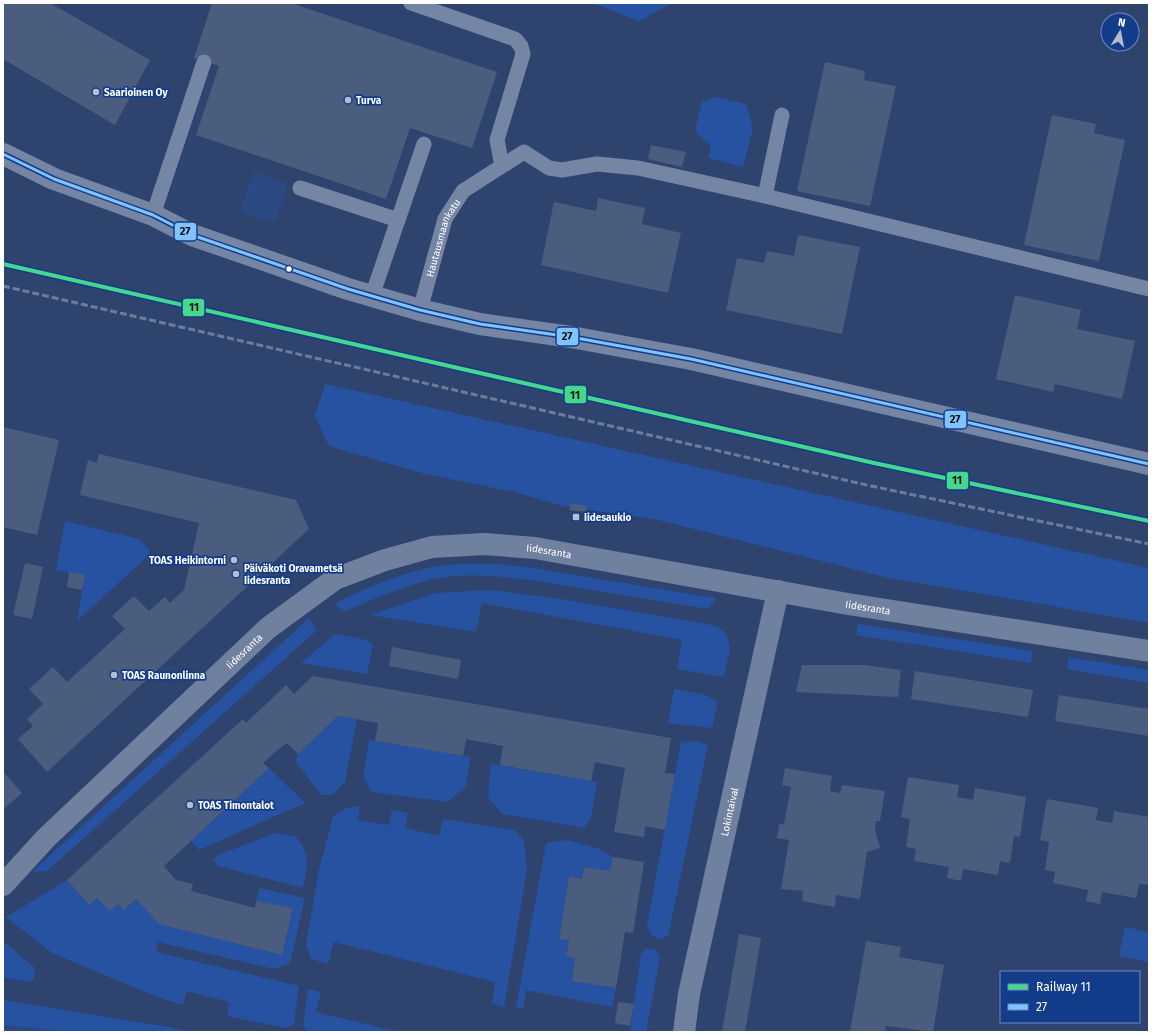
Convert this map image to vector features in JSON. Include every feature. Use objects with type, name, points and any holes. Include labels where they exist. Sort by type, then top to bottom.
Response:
[{"type":"main road","name":"Iidesranta","points":[[3,885],[46,838],[268,628],[335,579],[385,560],[432,548],[484,544],[520,547],[848,604],[1149,651]]},
{"type":"main road","name":"Lokintaival","points":[[684,1032],[692,979],[778,591]]},
{"type":"main road","name":"Iidesranta","points":[[3,864],[46,838]]},
{"type":"street","points":[[3,154],[54,179],[153,215],[192,235],[286,269],[420,310],[480,324],[571,337],[691,360],[1149,464]]},
{"type":"lane","points":[[411,3],[515,39],[522,46],[523,54],[497,140],[502,166]]},
{"type":"lane","points":[[153,215],[204,62]]},
{"type":"lane","points":[[782,115],[765,196],[1149,289]]},
{"type":"lane","points":[[372,296],[424,144]]},
{"type":"lane","name":"Hautausmaankatu","points":[[420,310],[445,219],[463,191],[524,152],[549,168],[562,170],[596,164],[638,168],[765,196]]},
{"type":"lane","points":[[300,188],[398,220]]},
{"type":"shaded area","points":[[592,3],[672,3],[639,21]]},
{"type":"shaded area","points":[[715,97],[746,104],[753,128],[743,167],[708,158],[711,146],[695,131],[702,102]]},
{"type":"shaded area","points":[[254,172],[288,184],[275,223],[240,211]]},
{"type":"shaded area","points":[[325,384],[1149,568],[1149,623],[885,577],[658,520],[563,506],[514,492],[425,474],[329,446],[315,416]]},
{"type":"shaded area","points":[[65,521],[139,539],[149,550],[149,555],[77,621],[85,575],[56,570]]},
{"type":"shaded area","points":[[453,564],[496,564],[534,568],[716,598],[709,609],[531,580],[497,576],[464,576],[434,579],[420,583],[394,591],[344,612],[334,604],[375,585],[432,567]]},
{"type":"shaded area","points":[[491,590],[568,600],[717,626],[727,635],[730,648],[724,677],[677,669],[682,640],[482,603],[476,632],[370,615],[435,593]]},
{"type":"shaded area","points":[[309,618],[317,630],[47,871],[32,872]]},
{"type":"shaded area","points":[[858,624],[1033,651],[1031,663],[856,635]]},
{"type":"shaded area","points":[[335,634],[367,640],[373,645],[367,674],[301,663]]},
{"type":"shaded area","points":[[1069,657],[1149,670],[1149,683],[1067,669]]},
{"type":"shaded area","points":[[674,689],[706,695],[718,702],[712,728],[668,723]]},
{"type":"shaded area","points":[[338,716],[357,719],[345,782],[332,795],[321,795],[295,761],[298,754]]},
{"type":"shaded area","points":[[369,740],[470,757],[466,786],[448,802],[372,792],[363,776]]},
{"type":"shaded area","points":[[696,741],[708,745],[668,936],[660,939],[651,935],[647,925],[681,742]]},
{"type":"shaded area","points":[[491,764],[597,782],[591,817],[584,828],[502,814],[488,797]]},
{"type":"shaded area","points":[[269,768],[305,803],[199,850],[191,841]]},
{"type":"shaded area","points":[[360,806],[358,820],[389,825],[392,810],[408,813],[405,828],[439,836],[443,819],[514,830],[524,840],[527,870],[504,1007],[492,1004],[495,982],[334,942],[328,964],[311,959],[306,945],[319,870],[333,816],[346,808]]},
{"type":"shaded area","points":[[276,833],[295,836],[304,849],[307,866],[303,888],[218,866],[213,860],[218,855]]},
{"type":"shaded area","points":[[568,840],[600,849],[613,857],[610,871],[585,867],[582,879],[569,876],[559,938],[569,940],[566,956],[575,958],[572,981],[616,988],[612,1007],[526,990],[523,1009],[516,1008],[546,843]]},
{"type":"shaded area","points":[[67,880],[89,905],[97,898],[118,904],[124,910],[136,899],[159,924],[282,955],[293,909],[256,901],[260,888],[305,898],[290,963],[274,969],[158,942],[156,952],[299,986],[294,1024],[286,1028],[227,1016],[229,1002],[187,991],[183,1005],[160,998],[52,953],[6,917]]},
{"type":"shaded area","points":[[1125,927],[1149,932],[1149,962],[1119,956]]},
{"type":"shaded area","points":[[3,941],[35,968],[34,979],[28,982],[3,977]]},
{"type":"shaded area","points":[[647,948],[656,950],[660,957],[646,1032],[630,1032],[641,954]]},
{"type":"shaded area","points":[[308,989],[321,992],[316,1012],[399,1032],[308,1032],[303,1025]]},
{"type":"shaded area","points":[[3,1000],[169,1027],[188,1032],[67,1032],[3,1025]]},
{"type":"shaded area","points":[[3,1025],[67,1032],[3,1032]]},
{"type":"building","name":"Saarioinen Oy","points":[[3,3],[50,3],[150,60],[115,125],[3,59]]},
{"type":"building","name":"Turva","points":[[212,3],[291,3],[497,72],[472,148],[410,128],[386,199],[196,135],[219,66],[194,58]]},
{"type":"building","points":[[825,62],[865,71],[864,80],[896,86],[870,206],[797,191]]},
{"type":"building","points":[[1052,115],[1096,124],[1094,133],[1125,140],[1099,261],[1024,245]]},
{"type":"building","points":[[651,145],[686,152],[682,167],[648,159]]},
{"type":"building","points":[[598,198],[645,208],[642,224],[681,233],[668,293],[541,265],[554,202],[596,211]]},
{"type":"building","points":[[798,235],[860,247],[842,334],[726,310],[737,258],[764,263],[767,251],[794,256]]},
{"type":"building","points":[[1015,295],[1081,310],[1077,329],[1135,341],[1122,399],[1055,384],[1053,392],[996,379]]},
{"type":"building","points":[[3,427],[59,440],[37,535],[3,527]]},
{"type":"building","points":[[99,454],[296,500],[309,529],[47,772],[18,739],[33,726],[27,719],[43,704],[29,689],[53,667],[67,682],[125,629],[112,616],[134,596],[149,611],[165,597],[170,603],[184,590],[199,523],[80,495],[88,460],[97,463]]},
{"type":"building","points":[[571,503],[587,506],[586,512],[569,510]]},
{"type":"building","points":[[25,563],[43,567],[32,619],[13,615]]},
{"type":"building","points":[[69,572],[85,575],[82,590],[67,587]]},
{"type":"building","points":[[392,647],[461,660],[458,679],[389,666]]},
{"type":"building","points":[[802,665],[865,665],[901,670],[898,697],[796,692]]},
{"type":"building","points":[[915,671],[1033,690],[1028,717],[911,699]]},
{"type":"building","points":[[313,676],[671,738],[665,773],[675,774],[665,830],[645,826],[644,837],[614,832],[625,768],[595,762],[591,781],[500,765],[503,746],[466,739],[463,756],[375,741],[378,723],[338,716],[298,754],[287,743],[275,752],[263,763],[269,768],[164,866],[176,880],[193,884],[191,891],[255,908],[256,901],[293,908],[282,955],[159,924],[136,899],[124,910],[118,904],[110,911],[97,898],[89,905],[67,880],[243,719],[246,723],[286,685],[294,694]]},
{"type":"building","points":[[1059,695],[1149,709],[1149,736],[1055,721]]},
{"type":"building","points":[[785,768],[832,776],[830,791],[840,793],[842,785],[885,791],[880,821],[876,821],[875,830],[880,848],[867,852],[860,899],[836,895],[835,907],[802,901],[803,891],[781,889],[789,840],[777,838],[779,824],[784,824],[791,787],[782,785]]},
{"type":"building","points":[[3,772],[22,793],[3,810]]},
{"type":"building","points":[[908,777],[959,785],[957,797],[973,800],[975,788],[1026,797],[1020,837],[1014,836],[1010,863],[1000,861],[998,875],[963,869],[961,881],[947,878],[949,867],[914,861],[916,849],[906,847],[910,819],[901,817]]},
{"type":"building","points":[[1047,799],[1098,808],[1096,820],[1112,823],[1114,811],[1149,817],[1149,885],[1139,884],[1136,898],[1102,892],[1100,904],[1086,901],[1088,890],[1053,883],[1055,872],[1045,870],[1049,842],[1040,840]]},
{"type":"building","points":[[613,857],[644,862],[633,933],[625,932],[616,988],[572,981],[575,958],[566,956],[569,940],[559,939],[569,876],[582,879],[584,867],[610,871]]},
{"type":"building","points":[[739,934],[761,938],[745,1032],[722,1032]]},
{"type":"building","points":[[866,941],[901,947],[899,957],[944,965],[933,1032],[886,1026],[885,1032],[850,1032]]},
{"type":"building","points":[[618,1002],[634,1004],[630,1026],[615,1023]]},
{"type":"railway","points":[[3,286],[871,486],[1149,544]]},
{"type":"rail line","name":"11","points":[[3,264],[874,463],[1149,521]]},
{"type":"transit line","name":"27","points":[[3,154],[54,179],[153,215],[192,235],[348,289],[420,310],[480,324],[571,337],[691,359],[1149,464]]},
{"type":"place","name":"Saarioinen Oy","points":[[96,92]]},
{"type":"place","name":"Turva","points":[[348,100]]},
{"type":"place","name":"Iidesaukio","points":[[576,517]]},
{"type":"place","name":"TOAS Heikintorni","points":[[234,560]]},
{"type":"place","name":"Päiväkoti Oravametsä Iidesranta","points":[[236,574]]},
{"type":"place","name":"TOAS Raunonlinna","points":[[114,675]]},
{"type":"place","name":"TOAS Timontalot","points":[[190,805]]}]
